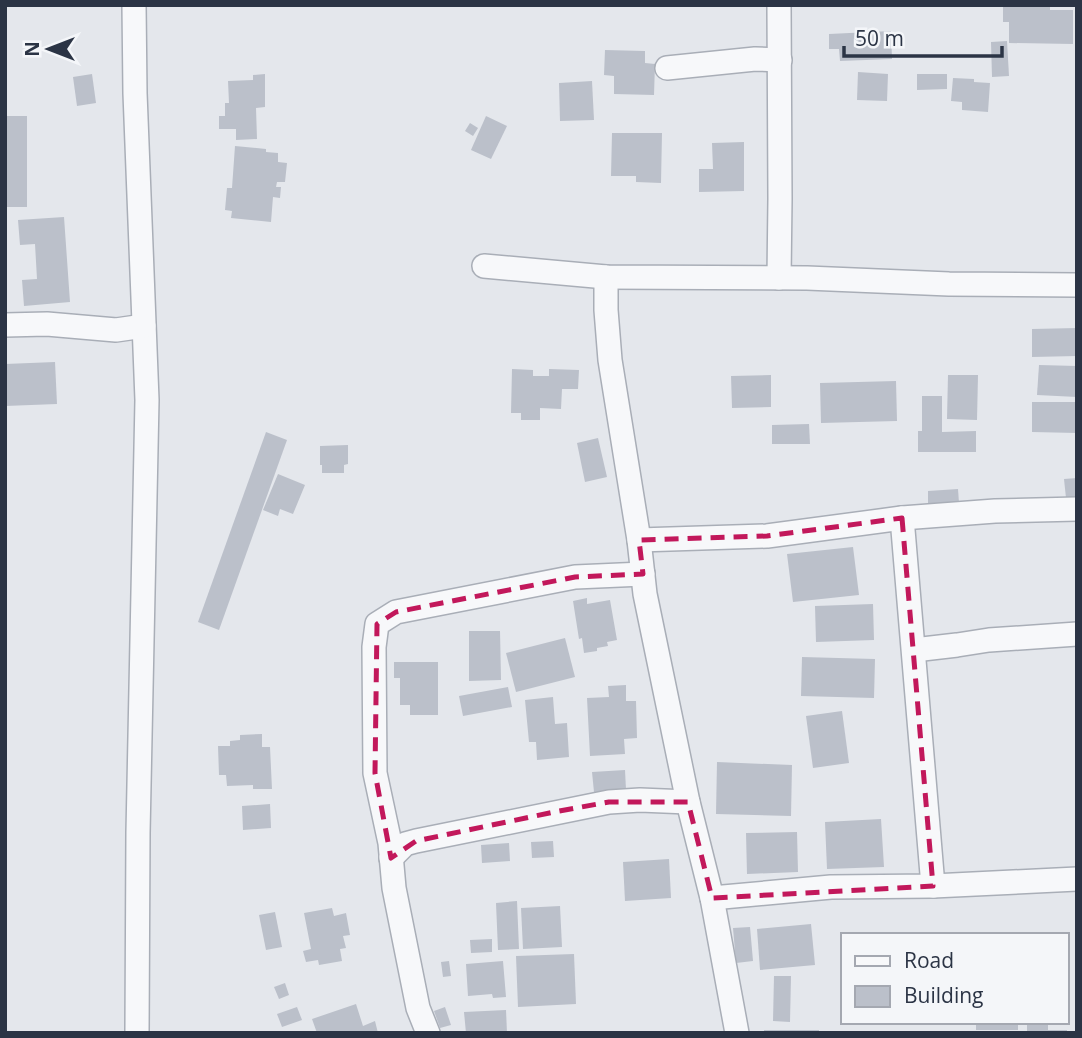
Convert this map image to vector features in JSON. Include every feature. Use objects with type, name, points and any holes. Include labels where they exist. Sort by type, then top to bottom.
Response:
[{"type":"street","points":[[134,5],[147,400],[138,833],[137,1033]]},
{"type":"street","points":[[779,5],[779,278]]},
{"type":"street","points":[[667,68],[780,60]]},
{"type":"street","points":[[484,266],[606,277],[1077,285]]},
{"type":"street","points":[[606,277],[610,360],[645,594],[688,802],[712,898],[734,1032]]},
{"type":"street","points":[[5,325],[47,324],[116,330],[144,326]]},
{"type":"street","points":[[639,540],[767,536],[902,518],[995,511],[1077,509]]},
{"type":"street","points":[[902,518],[933,886]]},
{"type":"street","points":[[428,1033],[418,1008],[394,888],[390,843],[375,773],[374,647],[377,624],[396,612],[575,577],[643,574]]},
{"type":"street","points":[[914,650],[989,640],[1077,634]]},
{"type":"street","points":[[391,858],[405,845],[416,841],[554,812],[609,802],[688,802]]},
{"type":"street","points":[[712,898],[831,887],[933,886],[1077,879]]},
{"type":"highlighted area","points":[[902,518],[933,886],[712,898],[688,802],[609,802],[554,812],[416,841],[391,858],[375,773],[377,624],[396,612],[575,577],[643,574],[639,540],[767,536]]},
{"type":"building","points":[[1003,5],[1050,5],[1050,10],[1073,10],[1073,44],[1009,43],[1009,22],[1003,22]]},
{"type":"building","points":[[891,31],[892,59],[840,61],[839,49],[829,49],[829,34]]},
{"type":"building","points":[[1007,41],[1009,76],[992,77],[991,42]]},
{"type":"building","points":[[605,50],[645,51],[645,63],[655,64],[654,95],[614,94],[614,76],[604,75]]},
{"type":"building","points":[[858,72],[888,74],[887,101],[857,100]]},
{"type":"building","points":[[92,74],[96,103],[77,106],[73,77]]},
{"type":"building","points":[[265,74],[265,107],[256,108],[257,139],[236,140],[236,129],[219,129],[219,116],[225,116],[225,103],[229,103],[228,81],[253,80],[253,75]]},
{"type":"building","points":[[917,74],[947,74],[947,89],[917,90]]},
{"type":"building","points":[[953,78],[990,83],[988,112],[962,110],[962,102],[951,101]]},
{"type":"building","points":[[592,81],[594,120],[560,121],[559,83]]},
{"type":"building","points":[[5,116],[27,116],[27,207],[5,207]]},
{"type":"building","points":[[486,116],[507,126],[491,159],[471,150]]},
{"type":"building","points":[[470,123],[478,128],[473,136],[465,131]]},
{"type":"building","points":[[612,133],[662,133],[661,183],[636,182],[636,176],[611,176]]},
{"type":"building","points":[[744,142],[744,191],[699,192],[699,169],[713,169],[712,143]]},
{"type":"building","points":[[235,146],[266,149],[266,152],[278,153],[278,162],[287,163],[285,182],[277,182],[276,187],[281,187],[280,198],[273,197],[271,222],[231,218],[232,211],[225,210],[227,188],[232,188]]},
{"type":"building","points":[[64,217],[70,302],[24,306],[22,280],[37,279],[35,244],[20,245],[18,220]]},
{"type":"building","points":[[1077,328],[1077,356],[1032,357],[1032,329]]},
{"type":"building","points":[[55,362],[57,404],[5,406],[5,364]]},
{"type":"building","points":[[1039,365],[1077,366],[1077,397],[1037,395]]},
{"type":"building","points":[[512,369],[533,370],[533,376],[549,376],[549,369],[579,370],[578,389],[562,389],[561,409],[540,408],[540,420],[521,420],[521,413],[511,413]]},
{"type":"building","points":[[771,375],[771,407],[732,408],[731,376]]},
{"type":"building","points":[[948,375],[978,375],[977,420],[947,419]]},
{"type":"building","points":[[896,381],[897,421],[821,423],[820,383]]},
{"type":"building","points":[[922,396],[942,396],[942,432],[976,431],[976,452],[918,452],[918,431],[922,431]]},
{"type":"building","points":[[1032,402],[1077,402],[1077,433],[1032,432]]},
{"type":"building","points":[[809,424],[810,444],[772,444],[772,425]]},
{"type":"building","points":[[266,432],[287,440],[219,630],[198,622]]},
{"type":"building","points":[[598,438],[607,477],[585,482],[577,443]]},
{"type":"building","points":[[348,445],[348,464],[344,465],[344,473],[322,473],[320,446]]},
{"type":"building","points":[[278,474],[305,485],[293,514],[280,509],[278,516],[263,510]]},
{"type":"building","points":[[1077,478],[1077,497],[1066,498],[1064,479]]},
{"type":"building","points":[[958,489],[959,503],[928,505],[928,491]]},
{"type":"building","points":[[853,547],[859,595],[793,602],[787,554]]},
{"type":"building","points":[[587,598],[587,604],[610,600],[617,640],[607,642],[608,646],[597,648],[597,651],[584,653],[573,601]]},
{"type":"building","points":[[873,604],[874,640],[816,642],[815,606]]},
{"type":"building","points":[[469,631],[500,631],[501,680],[469,681]]},
{"type":"building","points":[[565,638],[575,677],[516,692],[506,653]]},
{"type":"building","points":[[802,657],[875,659],[874,698],[801,696]]},
{"type":"building","points":[[394,662],[438,662],[438,715],[410,715],[410,705],[400,705],[400,678],[394,678]]},
{"type":"building","points":[[626,685],[626,701],[636,701],[637,738],[624,739],[625,754],[590,756],[587,698],[609,697],[608,686]]},
{"type":"building","points":[[508,687],[512,707],[463,716],[459,696]]},
{"type":"building","points":[[553,697],[555,724],[567,723],[569,757],[537,760],[536,742],[529,742],[525,700]]},
{"type":"building","points":[[842,711],[849,763],[813,768],[806,716]]},
{"type":"building","points":[[262,734],[262,747],[270,747],[272,789],[253,789],[253,785],[227,786],[226,775],[219,775],[218,746],[230,746],[230,741],[240,740],[240,735]]},
{"type":"building","points":[[717,762],[792,765],[791,816],[716,814]]},
{"type":"building","points":[[625,770],[626,790],[594,792],[592,772]]},
{"type":"building","points":[[270,804],[271,828],[243,830],[242,806]]},
{"type":"building","points":[[881,819],[884,867],[827,869],[825,822]]},
{"type":"building","points":[[797,832],[798,872],[747,874],[746,833]]},
{"type":"building","points":[[553,841],[554,857],[532,858],[531,842]]},
{"type":"building","points":[[509,843],[510,861],[482,863],[481,845]]},
{"type":"building","points":[[669,859],[671,898],[625,901],[623,862]]},
{"type":"building","points":[[517,901],[519,949],[498,950],[496,903]]},
{"type":"building","points":[[560,906],[562,947],[523,949],[521,908]]},
{"type":"building","points":[[332,908],[334,916],[346,913],[350,935],[343,936],[346,948],[340,949],[342,961],[319,965],[318,960],[306,962],[303,951],[311,949],[304,913]]},
{"type":"building","points":[[275,912],[282,947],[266,950],[259,915]]},
{"type":"building","points":[[811,924],[815,965],[760,970],[757,929]]},
{"type":"building","points":[[750,927],[753,961],[736,963],[733,928]]},
{"type":"building","points":[[492,939],[492,952],[471,953],[470,940]]},
{"type":"building","points":[[574,954],[576,1004],[518,1007],[516,956]]},
{"type":"building","points":[[449,961],[451,976],[443,977],[441,962]]},
{"type":"building","points":[[503,961],[506,997],[493,998],[492,994],[468,996],[466,964]]},
{"type":"building","points":[[774,976],[791,976],[790,1022],[773,1021]]},
{"type":"building","points":[[285,983],[289,995],[279,999],[274,987]]},
{"type":"building","points":[[356,1004],[363,1026],[375,1021],[378,1033],[317,1033],[312,1019]]},
{"type":"building","points":[[297,1007],[302,1020],[282,1027],[277,1014]]},
{"type":"building","points":[[445,1007],[451,1025],[440,1028],[434,1011]]},
{"type":"building","points":[[506,1010],[507,1033],[466,1033],[464,1012]]},
{"type":"building","points":[[976,1024],[1018,1024],[1018,1030],[976,1030]]},
{"type":"building","points":[[1027,1024],[1048,1024],[1048,1030],[1067,1030],[1067,1033],[1027,1033]]},
{"type":"building","points":[[764,1030],[819,1030],[819,1033],[764,1033]]}]
